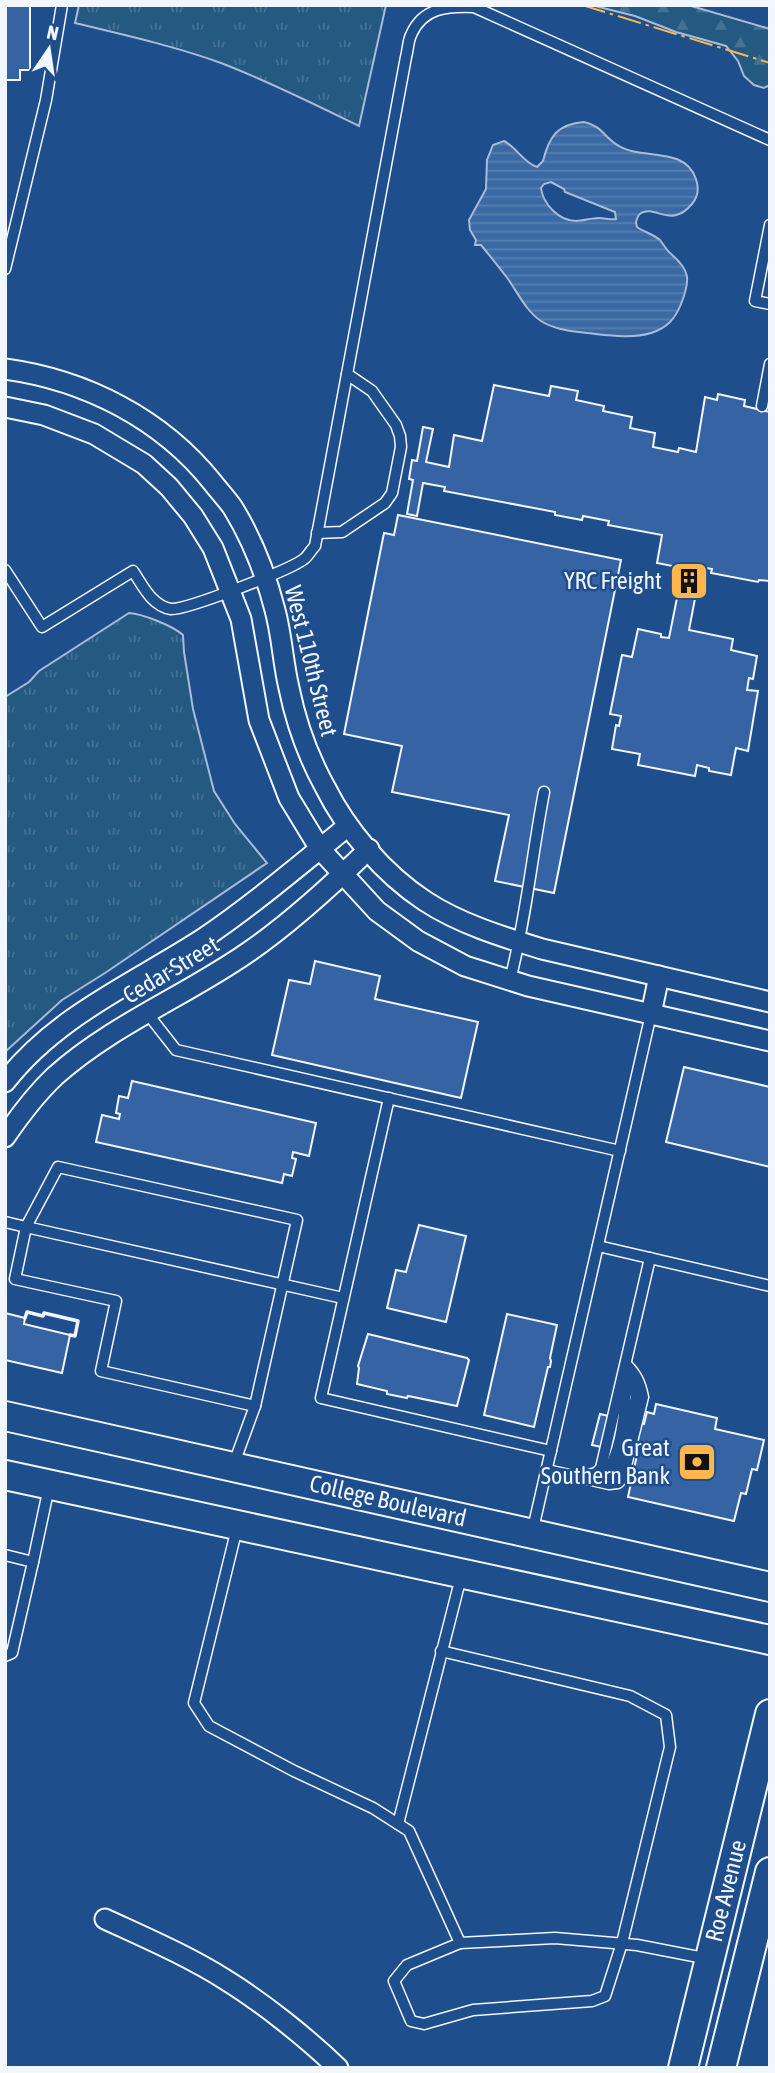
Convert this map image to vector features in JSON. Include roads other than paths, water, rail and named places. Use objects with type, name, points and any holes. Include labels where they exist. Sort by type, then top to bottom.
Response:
[{"type":"main road","name":"College Boulevard","points":[[5,1416],[770,1587]]},
{"type":"main road","points":[[5,1475],[770,1640]]},
{"type":"main road","name":"Roe Avenue","points":[[683,2068],[770,1714]]},
{"type":"main road","name":"Roe Avenue","points":[[721,2068],[770,1872]]},
{"type":"street","name":"West 110th Street","points":[[5,369],[74,385],[121,406],[162,432],[197,464],[233,508],[266,577],[276,613],[298,726],[325,789],[348,826],[389,873],[426,901],[472,926],[542,949],[770,1002]]},
{"type":"street","points":[[5,407],[44,415],[94,434],[144,464],[169,487],[193,516],[213,548],[231,590],[241,620],[259,720],[289,798],[320,849],[377,911],[418,941],[465,966],[510,980],[770,1041]]},
{"type":"street","name":"Cedar Street","points":[[5,1082],[44,1042],[78,1013],[204,938],[267,892],[348,826]]},
{"type":"street","name":"Cedar Street","points":[[5,1137],[21,1114],[55,1076],[90,1049],[248,952],[343,874],[369,849]]},
{"type":"street","points":[[651,1014],[659,976]]},
{"type":"street","points":[[105,1919],[177,1953],[227,1981],[290,2027],[338,2068]]},
{"type":"lane","points":[[5,269],[46,100],[62,5]]},
{"type":"lane","points":[[5,570],[43,626],[133,571],[155,603],[171,609],[188,606],[266,577],[304,559],[315,546],[406,57],[411,35],[424,17],[446,6],[474,7],[770,140]]},
{"type":"lane","points":[[770,225],[755,301],[770,304]]},
{"type":"lane","points":[[762,407],[770,364]]},
{"type":"lane","points":[[317,533],[342,533],[385,503],[392,493],[401,447],[396,425],[372,391],[347,374]]},
{"type":"lane","points":[[510,980],[520,942],[544,792]]},
{"type":"lane","points":[[147,1013],[176,1050],[620,1151]]},
{"type":"lane","points":[[532,1534],[651,1014]]},
{"type":"lane","points":[[389,1098],[321,1398],[551,1451]]},
{"type":"lane","points":[[233,1466],[255,1406],[297,1220],[58,1167],[26,1227],[15,1279],[116,1301],[101,1371],[255,1406]]},
{"type":"lane","points":[[5,1222],[343,1298]]},
{"type":"lane","points":[[598,1246],[770,1286]]},
{"type":"lane","points":[[588,1479],[601,1468],[650,1258]]},
{"type":"lane","points":[[547,1470],[609,1484],[623,1478],[643,1397],[636,1374],[626,1364]]},
{"type":"lane","points":[[5,1656],[12,1653],[50,1485]]},
{"type":"lane","points":[[237,1527],[194,1703],[209,1726],[373,1808],[409,1831],[460,1943]]},
{"type":"lane","points":[[5,1555],[33,1562]]},
{"type":"lane","points":[[398,1824],[462,1575]]},
{"type":"lane","points":[[441,1651],[630,1696],[666,1715],[670,1747],[622,1943],[606,1996],[592,2001],[473,2010],[424,2024],[411,2021],[394,1981],[407,1965],[460,1943],[555,1938],[622,1943],[710,1959]]},
{"type":"place","name":"YRC Freight","points":[[689,581]]},
{"type":"place","name":"Great Southern Bank","points":[[697,1462]]}]
